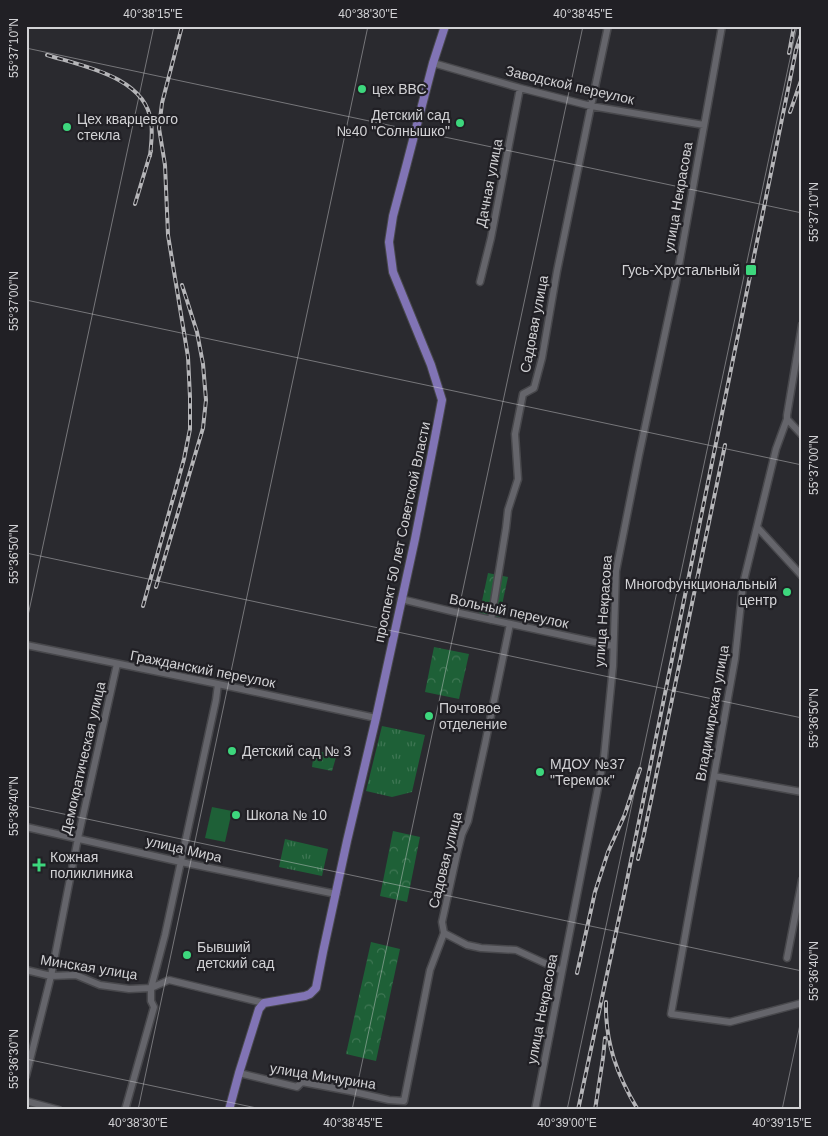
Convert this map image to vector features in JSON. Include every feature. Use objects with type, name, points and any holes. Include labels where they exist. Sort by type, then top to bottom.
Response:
[{"type":"main road","name":"проспект 50 лет Советской Власти","points":[[261,1006],[305,996],[316,988],[415,539],[442,400],[431,365],[393,272],[389,242],[393,216],[433,64],[445,26]]},
{"type":"main road","points":[[230,1110],[239,1073],[261,1006]]},
{"type":"street","name":"Садовая улица","points":[[491,620],[508,510],[518,479],[515,434],[521,402],[523,394],[534,388],[542,358],[557,271],[608,26]]},
{"type":"street","name":"улица Некрасова","points":[[535,1110],[604,757],[613,666],[616,571],[676,282],[722,26]]},
{"type":"street","name":"Заводской переулок","points":[[433,64],[591,106],[704,124]]},
{"type":"street","name":"Дачная улица","points":[[480,282],[491,238],[520,88]]},
{"type":"street","name":"Владимирская улица","points":[[801,329],[786,415],[787,419],[776,449],[743,584],[735,659],[671,1014],[730,1022],[802,1002]]},
{"type":"street","points":[[787,419],[802,435]]},
{"type":"street","points":[[757,527],[802,576]]},
{"type":"street","name":"Вольный переулок","points":[[401,599],[613,646]]},
{"type":"street","name":"Садовая улица","points":[[404,1101],[430,970],[444,933],[442,922],[457,854],[462,834],[468,821],[479,773],[510,624]]},
{"type":"street","name":"Гражданский переулок","points":[[26,644],[376,718]]},
{"type":"street","name":"Демократическая улица","points":[[26,1076],[51,976],[78,838],[117,664]]},
{"type":"street","points":[[125,1110],[154,1007],[151,1001],[151,988],[165,935],[218,684]]},
{"type":"street","points":[[714,776],[802,792]]},
{"type":"street","name":"улица Мира","points":[[26,827],[336,894]]},
{"type":"street","points":[[787,958],[802,880]]},
{"type":"street","points":[[444,933],[467,945],[481,948],[516,950],[562,971]]},
{"type":"street","name":"Минская улица","points":[[26,970],[51,976],[76,975],[100,985],[129,989],[151,988],[169,980],[261,1006]]},
{"type":"street","name":"улица Мичурина","points":[[239,1073],[297,1087],[302,1082],[389,1100],[404,1101]]},
{"type":"street","points":[[26,1101],[59,1110]]},
{"type":"green space","points":[[488,573],[508,577],[499,619],[479,615]]},
{"type":"green space","points":[[434,647],[469,654],[459,699],[425,692]]},
{"type":"green space","points":[[382,726],[425,735],[412,792],[392,797],[366,791]]},
{"type":"green space","points":[[314,751],[337,754],[332,771],[312,767]]},
{"type":"green space","points":[[212,807],[232,811],[225,842],[205,838]]},
{"type":"green space","points":[[393,831],[420,837],[407,902],[380,896]]},
{"type":"green space","points":[[285,839],[328,849],[322,876],[279,867]]},
{"type":"green space","points":[[371,942],[400,949],[376,1061],[346,1054]]},
{"type":"railway","points":[[143,606],[184,459],[190,429],[188,357],[168,235],[165,165],[159,128],[162,103],[182,26]]},
{"type":"railway","points":[[789,53],[794,26]]},
{"type":"railway","points":[[578,1110],[624,895],[796,50],[802,32]]},
{"type":"railway","points":[[47,55],[94,69],[125,84],[138,94],[147,107],[151,122],[150,156]]},
{"type":"railway","points":[[790,112],[802,78]]},
{"type":"railway","points":[[135,204],[151,151]]},
{"type":"railway","points":[[156,587],[203,428],[206,400],[203,364],[197,332],[182,285]]},
{"type":"railway","points":[[638,859],[725,445]]},
{"type":"railway","points":[[577,973],[595,892],[608,852],[625,814],[640,769]]},
{"type":"railway","points":[[606,1002],[610,1045],[618,1071],[638,1110]]},
{"type":"railway","points":[[595,1110],[605,1038]]},
{"type":"place","name":"цех ВВС","points":[[362,89]]},
{"type":"place","name":"Детский сад №40 \"Солнышко\"","points":[[460,123]]},
{"type":"place","name":"Цех кварцевого стекла","points":[[67,127]]},
{"type":"place","name":"Гусь-Хрустальный","points":[[751,270]]},
{"type":"place","name":"Многофункциональный центр","points":[[787,592]]},
{"type":"place","name":"Почтовое отделение","points":[[429,716]]},
{"type":"place","name":"Детский сад № 3","points":[[232,751]]},
{"type":"place","name":"МДОУ №37 \"Теремок\"","points":[[540,772]]},
{"type":"place","name":"Школа № 10","points":[[236,815]]},
{"type":"place","name":"Кожная поликлиника","points":[[39,865]]},
{"type":"place","name":"Бывший детский сад","points":[[187,955]]}]
